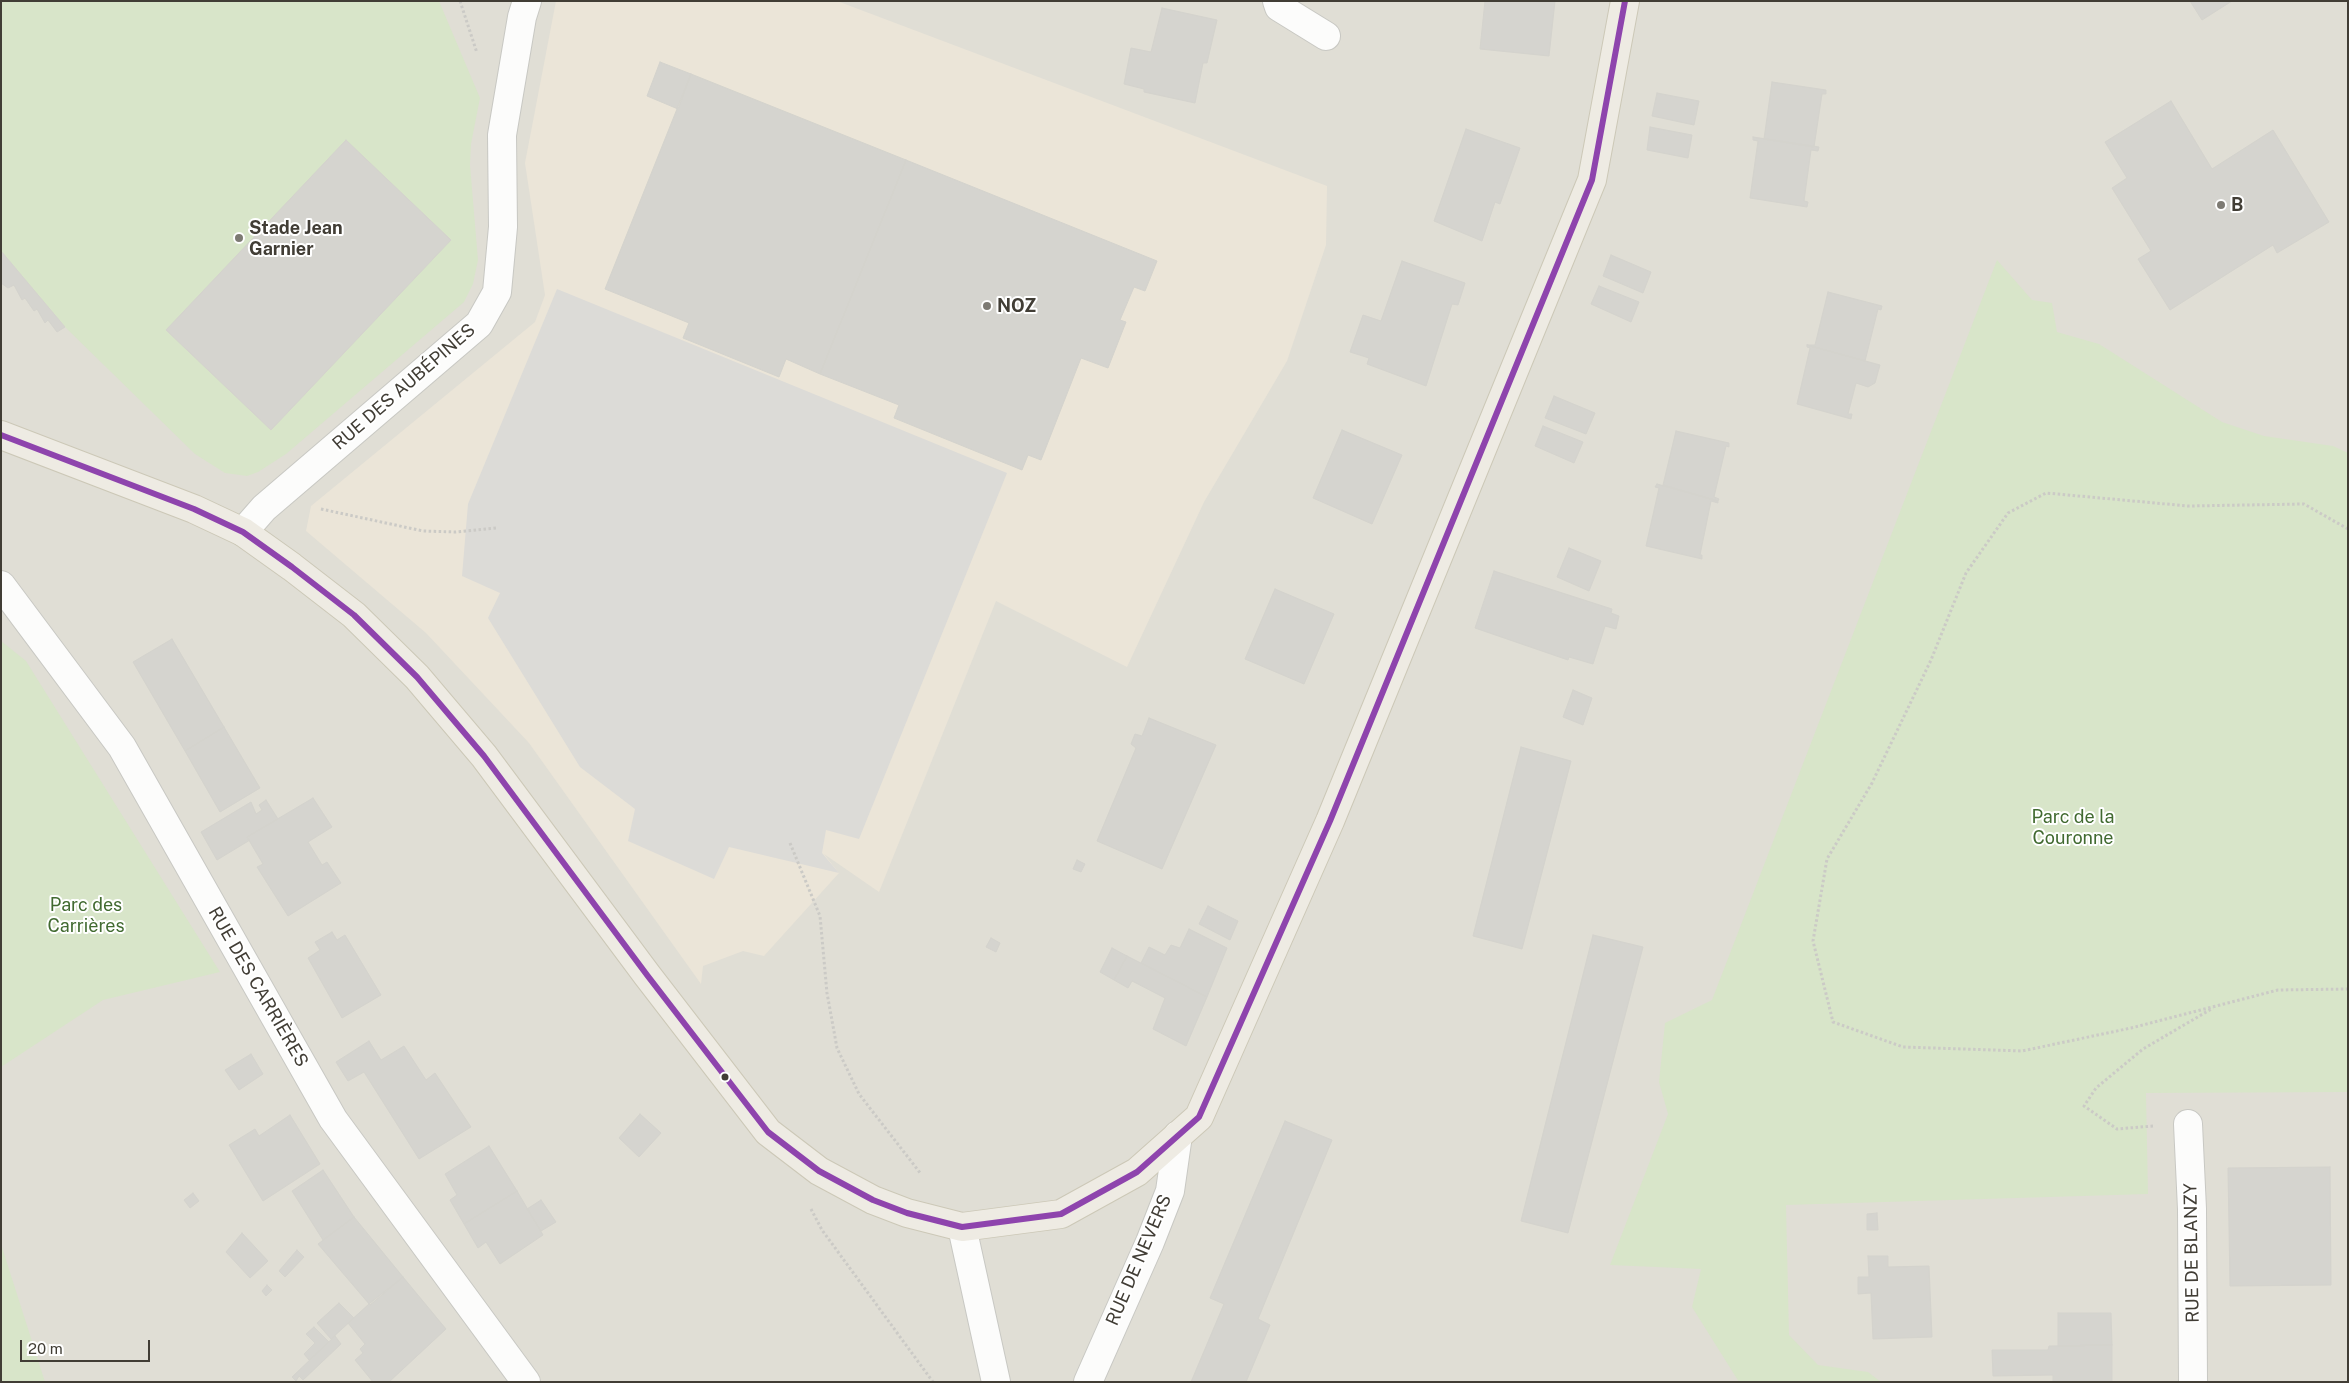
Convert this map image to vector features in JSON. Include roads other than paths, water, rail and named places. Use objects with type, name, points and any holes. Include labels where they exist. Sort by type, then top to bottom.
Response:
[{"type":"main road","points":[[1,435],[194,509],[242,532],[292,567],[354,615],[417,677],[484,756],[647,975],[768,1132],[820,1171],[873,1200],[906,1213],[962,1227],[1061,1214],[1137,1172],[1199,1117],[1330,822],[1592,180],[1625,1]]},
{"type":"street","name":"RUE DES AUBÉPINES","points":[[242,532],[264,508],[479,324],[497,292],[503,227],[502,135],[522,17],[527,1]]},
{"type":"street","points":[[1277,1],[1279,6],[1326,36]]},
{"type":"street","name":"RUE DES CARRIÈRES","points":[[1,585],[122,747],[333,1119],[526,1382]]},
{"type":"street","name":"RUE DE BLANZY","points":[[2188,1124],[2192,1209],[2193,1382]]},
{"type":"street","name":"RUE DE NEVERS","points":[[1088,1382],[1170,1191],[1178,1135]]},
{"type":"street","points":[[962,1227],[996,1382]]},
{"type":"place","name":"B","points":[[2221,205]]},
{"type":"place","name":"Stade Jean Garnier","points":[[239,238]]},
{"type":"place","name":"NOZ","points":[[987,306]]},
{"type":"park label","name":"Parc de la Couronne","points":[[2073,828]]},
{"type":"park label","name":"Parc des Carrières","points":[[86,915]]}]
